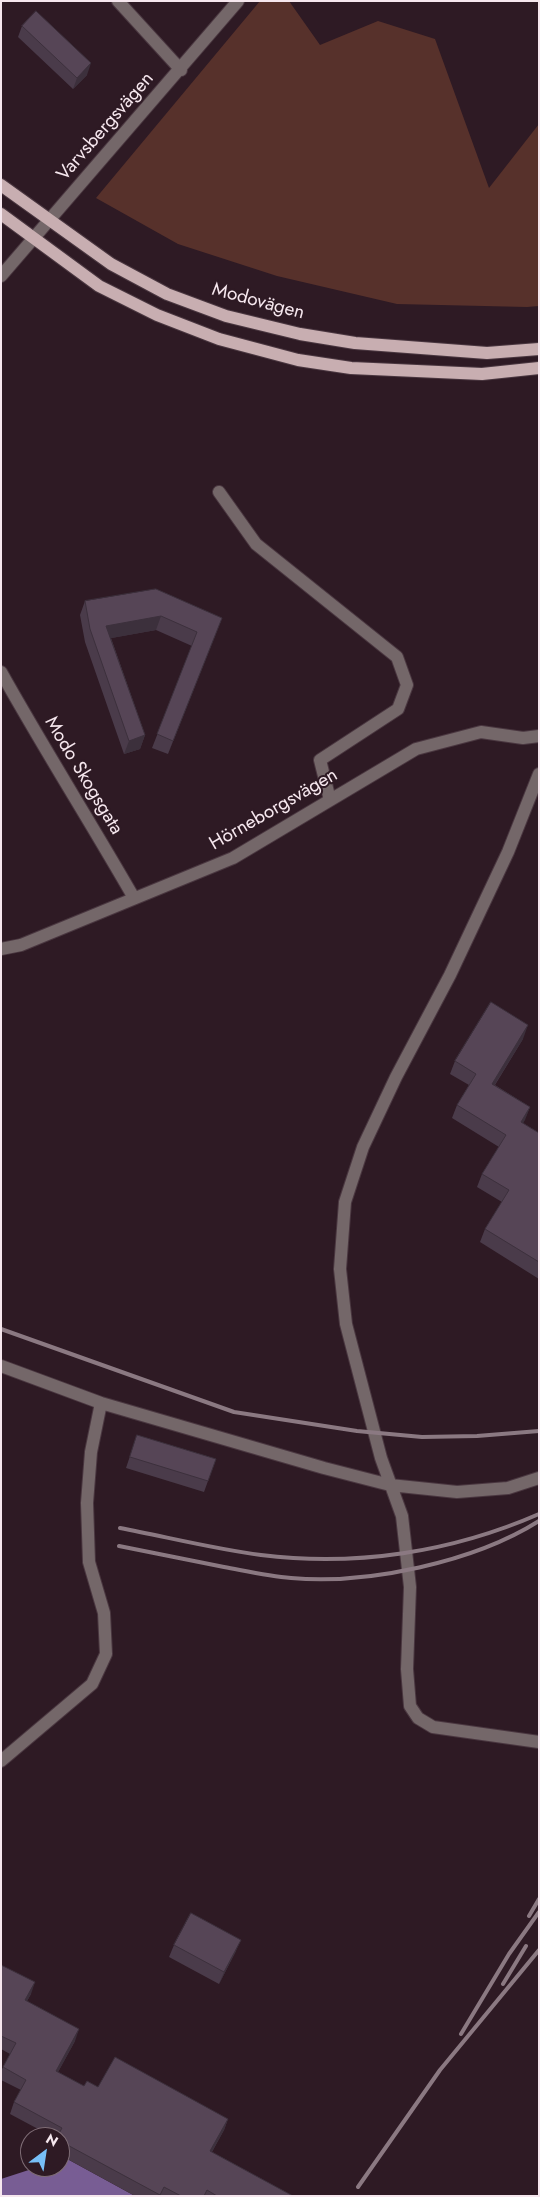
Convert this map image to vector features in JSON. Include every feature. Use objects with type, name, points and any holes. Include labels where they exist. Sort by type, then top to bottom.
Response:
[{"type":"main road","name":"Modovägen","points":[[1,185],[111,264],[159,290],[226,316],[300,334],[355,343],[487,353],[539,349]]},
{"type":"main road","points":[[1,214],[99,286],[158,315],[219,339],[298,360],[351,368],[482,374],[539,368]]},
{"type":"street","points":[[118,1],[180,70]]},
{"type":"street","name":"Varvsbergsvägen","points":[[1,276],[238,1]]},
{"type":"street","points":[[219,492],[256,544],[397,656],[407,685],[398,710],[320,760],[330,800]]},
{"type":"street","name":"Modo Skogsgata","points":[[1,672],[41,745],[99,837],[134,898]]},
{"type":"street","name":"Hörneborgsvägen","points":[[1,949],[21,945],[233,858],[416,749],[481,732],[523,738],[539,736]]},
{"type":"street","points":[[539,774],[508,852],[450,975],[396,1077],[363,1147],[345,1202],[340,1269],[346,1324],[376,1441],[402,1516],[410,1587],[407,1669],[410,1706],[418,1718],[432,1728],[539,1742]]},
{"type":"street","points":[[1,1366],[101,1403],[324,1468],[390,1485],[457,1492],[508,1488],[539,1478]]},
{"type":"street","points":[[1,1761],[92,1684],[106,1654],[104,1613],[89,1562],[87,1503],[91,1452],[101,1403]]},
{"type":"shaded area","points":[[260,1],[289,1],[320,45],[378,21],[435,39],[489,188],[539,124],[539,306],[397,304],[277,276],[178,244],[96,198]]},
{"type":"shaded area","points":[[70,2160],[135,2196],[1,2196],[1,2179],[20,2173],[20,2177],[70,2177]]},
{"type":"building","points":[[36,11],[91,63],[77,78],[22,26]]},
{"type":"building","points":[[156,589],[222,618],[173,741],[157,734],[197,632],[161,616],[106,626],[145,735],[129,741],[90,629],[85,601]]},
{"type":"building","points":[[491,1002],[528,1025],[492,1084],[530,1107],[521,1122],[539,1133],[539,1262],[485,1229],[509,1190],[482,1174],[506,1135],[457,1105],[476,1074],[455,1061]]},
{"type":"building","points":[[137,1435],[216,1459],[208,1481],[130,1457]]},
{"type":"building","points":[[191,1913],[241,1940],[224,1972],[174,1945]]},
{"type":"building","points":[[1,1965],[35,1982],[25,2000],[79,2029],[56,2071],[84,2086],[87,2081],[98,2087],[115,2057],[228,2119],[210,2151],[293,2196],[217,2196],[207,2190],[204,2196],[181,2196],[164,2187],[160,2195],[70,2146],[70,2127],[60,2127],[14,2102],[26,2080],[3,2067],[16,2043],[1,2036]]},
{"type":"railway","points":[[1,1329],[234,1412],[357,1431],[422,1437],[477,1436],[539,1431]]},
{"type":"railway","points":[[120,1528],[261,1555],[332,1559],[368,1557],[438,1547],[506,1527],[539,1514]]},
{"type":"railway","points":[[119,1546],[274,1576],[321,1579],[353,1578],[386,1574],[452,1559],[513,1536],[539,1521]]},
{"type":"railway","points":[[529,1916],[539,1899]]},
{"type":"railway","points":[[461,2034],[509,1954],[539,1912]]},
{"type":"railway","points":[[503,1984],[526,1946]]},
{"type":"railway","points":[[358,2187],[440,2070],[539,1950]]}]
